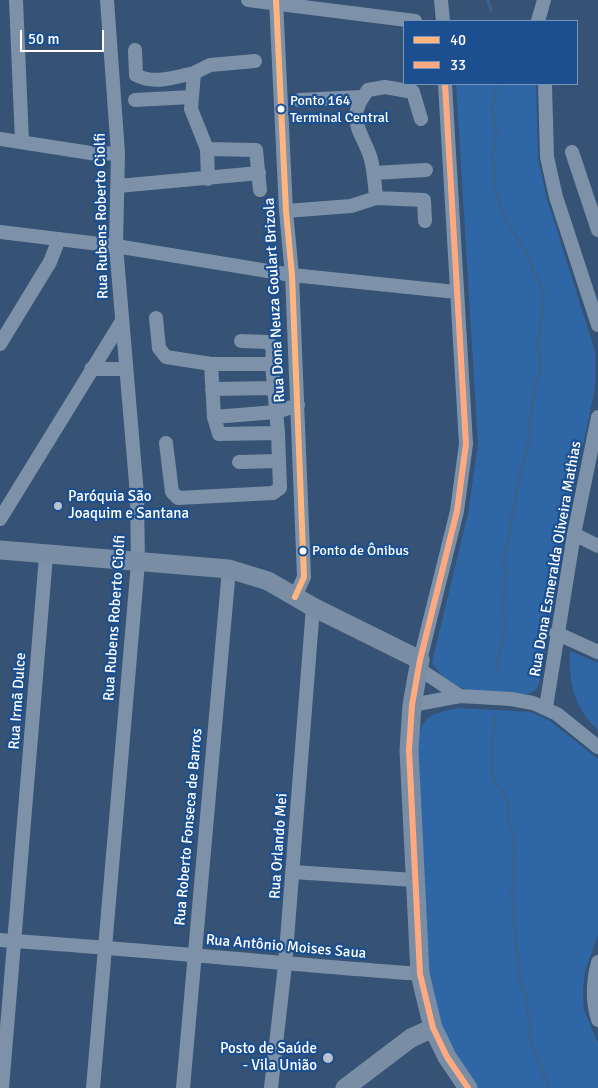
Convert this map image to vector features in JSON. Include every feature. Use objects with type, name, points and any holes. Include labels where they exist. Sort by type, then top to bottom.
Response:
[{"type":"street","points":[[16,0],[22,142]]},
{"type":"street","name":"Rua Rubens Roberto Ciolfi","points":[[93,1088],[138,563],[137,494],[116,246],[118,153],[107,0]]},
{"type":"street","points":[[248,0],[408,20]]},
{"type":"street","points":[[441,0],[442,20]]},
{"type":"street","points":[[538,20],[544,0]]},
{"type":"street","name":"Rua Dona Neuza Goulart Brizola","points":[[276,2],[286,211],[292,275],[304,577],[295,597]]},
{"type":"street","points":[[135,50],[136,75],[143,79],[161,80],[194,73],[210,65],[256,61]]},
{"type":"street","points":[[194,73],[191,109],[207,149],[208,179]]},
{"type":"street","points":[[445,85],[466,444],[457,511],[412,705],[410,750],[414,880],[420,974],[433,1028],[446,1057],[468,1088]]},
{"type":"street","points":[[545,85],[547,157],[556,197],[598,325]]},
{"type":"street","points":[[376,198],[370,157],[354,118],[362,98],[368,90],[385,87],[414,92],[421,119]]},
{"type":"street","points":[[136,100],[191,97]]},
{"type":"street","points":[[299,100],[362,98]]},
{"type":"street","points":[[0,139],[97,154],[118,153]]},
{"type":"street","points":[[207,149],[256,150],[260,190]]},
{"type":"street","points":[[572,152],[598,230]]},
{"type":"street","points":[[374,174],[426,170]]},
{"type":"street","points":[[118,186],[259,174]]},
{"type":"street","points":[[286,211],[351,206],[376,198],[424,200],[425,221]]},
{"type":"street","points":[[0,232],[116,246],[292,275],[456,292]]},
{"type":"street","points":[[0,344],[50,262],[59,239]]},
{"type":"street","points":[[156,318],[160,348],[166,357],[211,364],[272,364]]},
{"type":"street","points":[[0,519],[122,321]]},
{"type":"street","points":[[166,443],[172,492],[178,498],[277,492],[280,488],[271,345],[268,342],[241,341]]},
{"type":"street","points":[[211,364],[214,417],[219,434],[278,433]]},
{"type":"street","points":[[91,369],[126,369]]},
{"type":"street","points":[[212,389],[273,388]]},
{"type":"street","points":[[214,417],[276,412],[298,405]]},
{"type":"street","name":"Rua Dona Esmeralda Oliveira Mathias","points":[[546,707],[556,633],[598,417]]},
{"type":"street","points":[[239,462],[279,461]]},
{"type":"street","points":[[574,534],[598,546]]},
{"type":"street","points":[[0,550],[46,556],[229,569],[268,581],[420,664],[464,696]]},
{"type":"street","name":"Rua Irmã Dulce","points":[[2,1088],[16,941],[46,556]]},
{"type":"street","name":"Rua Roberto Fonseca de Barros","points":[[183,1088],[193,955],[229,569]]},
{"type":"street","name":"Rua Orlando Mei","points":[[271,1088],[285,965],[313,607]]},
{"type":"street","points":[[556,633],[598,652]]},
{"type":"street","points":[[412,705],[464,696],[512,699],[546,707],[598,746]]},
{"type":"street","points":[[293,872],[414,880]]},
{"type":"street","name":"Rua Antônio Moises Saua","points":[[0,940],[193,955],[285,965],[420,974]]},
{"type":"street","points":[[598,962],[594,991],[594,1008],[598,1020]]},
{"type":"street","points":[[345,1088],[411,1038],[433,1028]]},
{"type":"shaded area","points":[[456,85],[536,85],[538,159],[547,199],[595,351],[595,388],[565,532],[541,675],[537,689],[528,694],[487,693],[462,688],[440,674],[432,662],[468,513],[478,444]]},
{"type":"shaded area","points":[[570,651],[598,663],[598,730],[583,712],[574,694],[570,674]]},
{"type":"shaded area","points":[[459,708],[531,712],[550,721],[598,759],[598,935],[585,971],[583,991],[584,1010],[598,1043],[598,1088],[477,1088],[461,1067],[440,1026],[427,973],[417,750],[420,730],[427,719],[439,712]]},
{"type":"waterway","points":[[488,0],[491,11]]},
{"type":"waterway","points":[[496,671],[506,624],[503,611],[506,569],[503,565],[522,465],[527,451],[535,384],[540,371],[538,345],[544,292],[525,251],[504,217],[494,185],[493,155],[496,133],[492,109],[497,85]]},
{"type":"waterway","points":[[494,716],[491,776],[507,799],[508,821],[511,826],[515,849],[512,894],[520,981],[527,999],[528,1018],[532,1029],[528,1034],[549,1088]]},
{"type":"transit line","name":"40","points":[[276,0],[286,211],[292,275],[304,577],[295,597]]},
{"type":"transit line","name":"33","points":[[445,85],[466,444],[457,511],[420,660],[412,705],[409,750],[420,974],[433,1028],[447,1057],[468,1088]]},
{"type":"place","name":"Ponto 164 Terminal Central","points":[[281,109]]},
{"type":"place","name":"Paróquia São Joaquim e Santana","points":[[58,506]]},
{"type":"place","name":"Ponto de Ônibus","points":[[303,551]]},
{"type":"place","name":"Posto de Saúde - Vila União","points":[[328,1058]]}]
